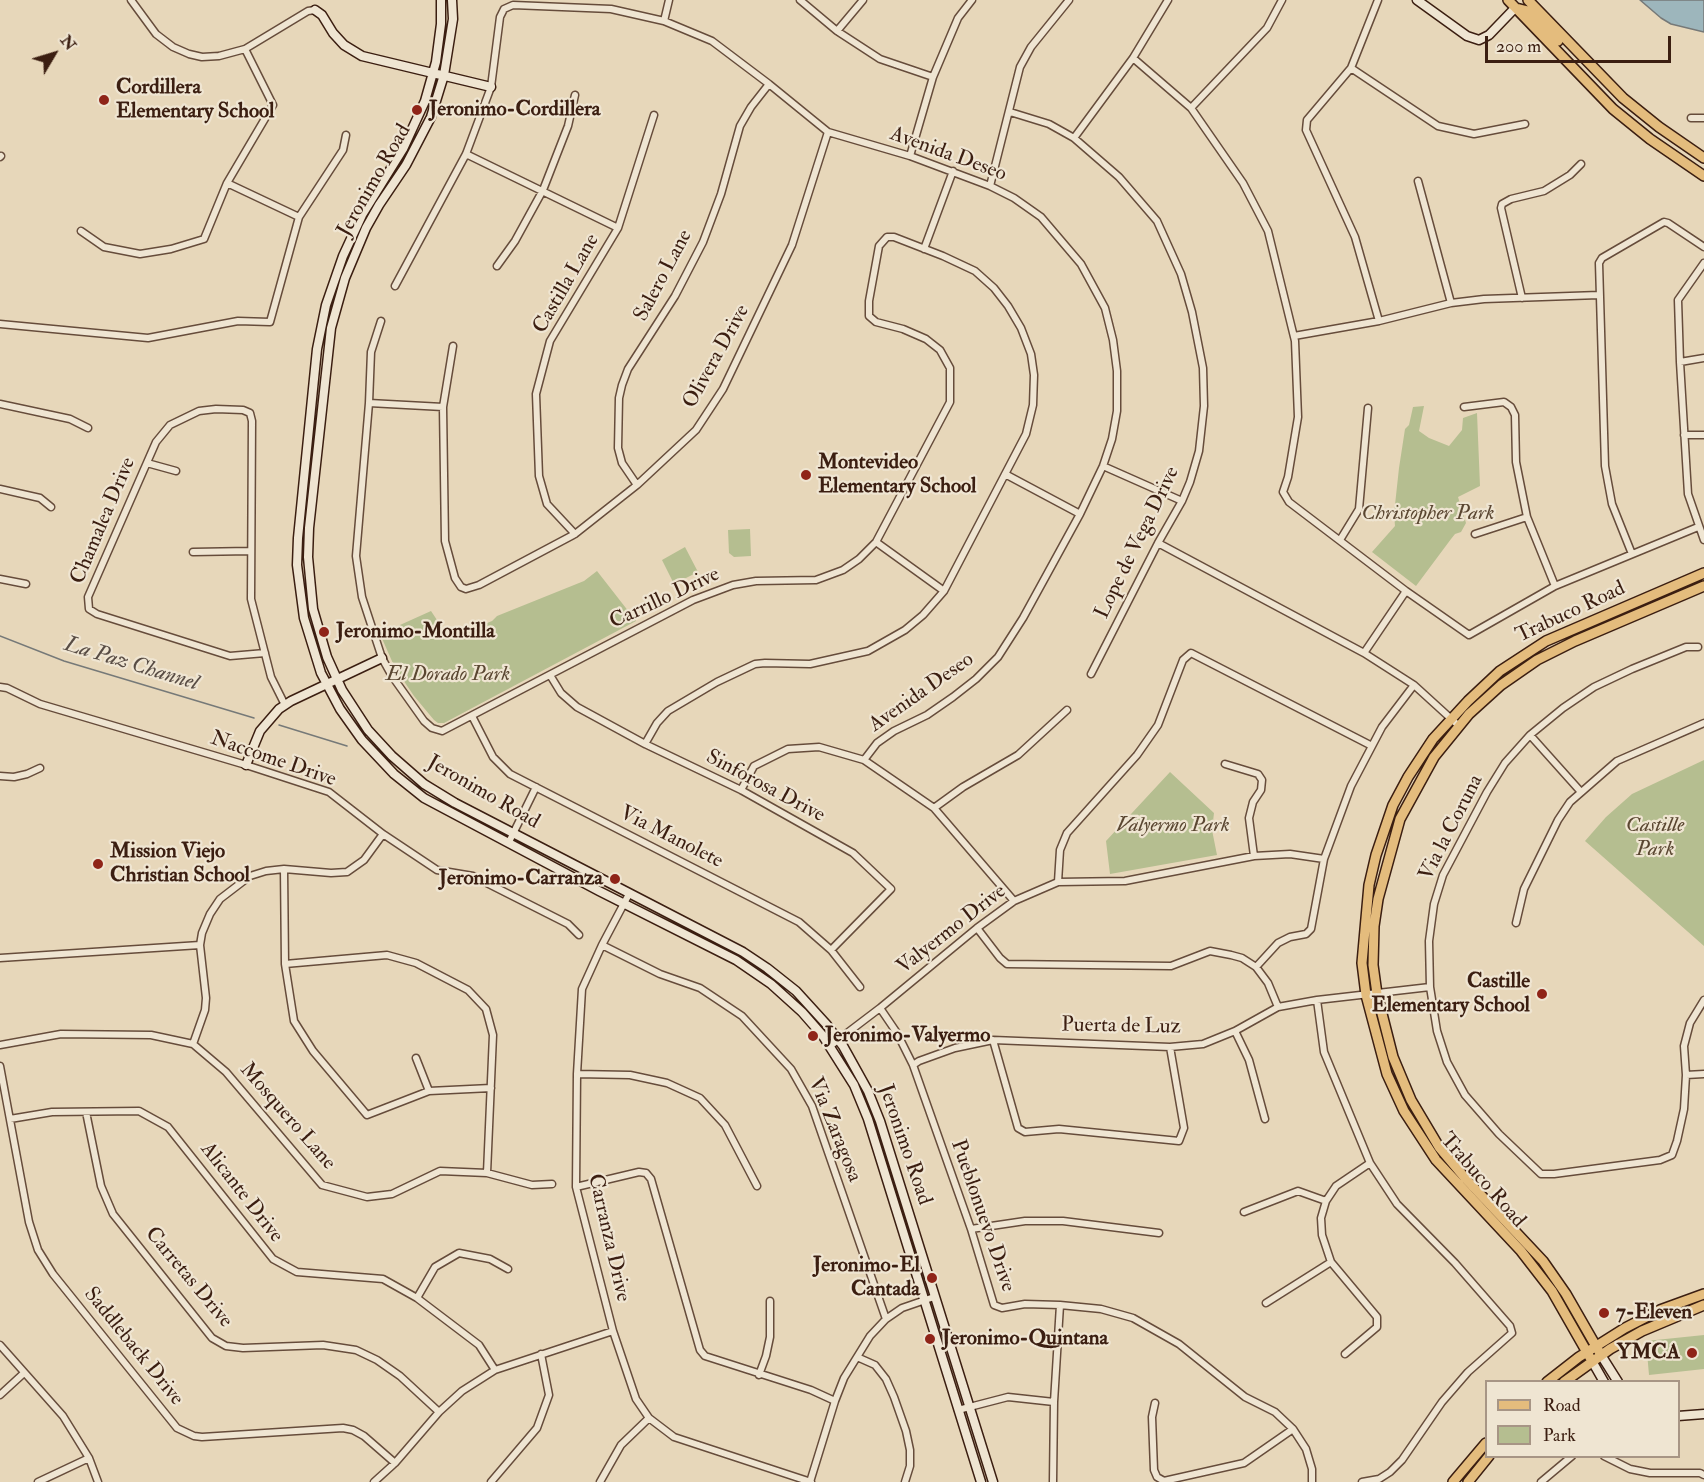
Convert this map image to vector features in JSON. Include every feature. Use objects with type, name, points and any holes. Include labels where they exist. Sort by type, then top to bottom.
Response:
[{"type":"main road","name":"Jeronimo Road","points":[[441,0],[441,24],[433,73],[425,101],[413,130],[362,215],[343,256],[326,305],[317,349],[297,564],[304,618],[314,654],[326,684],[355,731],[375,756],[394,774],[436,805],[624,904],[722,952],[750,969],[802,1012],[830,1046],[854,1085],[868,1119],[981,1482]]},
{"type":"main road","name":"Jeronimo Road","points":[[452,0],[453,19],[444,75],[431,117],[417,146],[379,205],[356,251],[345,278],[331,328],[309,528],[308,557],[313,609],[321,639],[336,679],[352,707],[368,730],[408,771],[455,803],[743,952],[767,968],[806,1001],[838,1040],[868,1090],[880,1121],[993,1482]]},
{"type":"main road","points":[[1417,0],[1467,36],[1479,40],[1489,35],[1515,4]]},
{"type":"main road","points":[[1508,0],[1528,11],[1558,41],[1574,48]]},
{"type":"main road","points":[[1528,0],[1623,98],[1659,127],[1704,158]]},
{"type":"main road","points":[[1515,4],[1613,109],[1650,139],[1704,176]]},
{"type":"main road","points":[[315,10],[322,15],[344,45],[362,56],[491,87]]},
{"type":"main road","name":"Trabuco Road","points":[[1592,1361],[1551,1291],[1521,1251],[1436,1161],[1404,1111],[1387,1074],[1366,995],[1362,963],[1368,885],[1393,805],[1422,754],[1450,718],[1500,671],[1546,641],[1704,573]]},
{"type":"main road","name":"Trabuco Road","points":[[1601,1355],[1558,1281],[1528,1243],[1466,1179],[1439,1147],[1411,1100],[1393,1057],[1377,994],[1373,965],[1374,926],[1378,899],[1400,819],[1434,757],[1459,726],[1501,685],[1537,660],[1575,641],[1704,586]]},
{"type":"main road","points":[[246,765],[260,731],[272,715],[285,705],[382,658]]},
{"type":"main road","points":[[1521,1251],[1528,1243]]},
{"type":"main road","points":[[1550,1380],[1596,1345],[1654,1313],[1704,1294]]},
{"type":"main road","points":[[1567,1380],[1601,1355],[1642,1331],[1704,1305]]},
{"type":"main road","points":[[1601,1355],[1617,1380]]},
{"type":"main road","points":[[1592,1361],[1603,1380]]},
{"type":"main road","points":[[1680,1416],[1704,1413]]},
{"type":"main road","points":[[1454,1482],[1485,1444]]},
{"type":"main road","points":[[1468,1482],[1487,1458]]},
{"type":"street","points":[[131,0],[156,34],[173,47],[202,57],[219,56],[244,49],[308,11],[315,10]]},
{"type":"street","points":[[664,21],[669,0]]},
{"type":"street","points":[[800,0],[837,32],[880,59],[933,77]]},
{"type":"street","points":[[837,32],[863,0]]},
{"type":"street","points":[[910,156],[933,77],[958,18],[972,0]]},
{"type":"street","points":[[990,186],[1020,67],[1031,47],[1069,0]]},
{"type":"street","points":[[1074,138],[1133,58],[1167,0]]},
{"type":"street","points":[[1191,108],[1267,28],[1282,0]]},
{"type":"street","points":[[1378,0],[1351,68],[1307,120],[1306,130],[1355,237],[1379,321]]},
{"type":"street","name":"Avenida Deseo","points":[[491,87],[500,17],[504,9],[513,5],[611,9],[664,21],[712,41],[828,132],[953,171],[1014,198],[1041,218],[1081,264],[1105,308],[1113,340],[1117,371],[1117,411],[1112,439],[1103,466],[1080,514],[1023,618],[998,657],[976,679],[953,697],[927,715],[894,731],[877,743],[864,760]]},
{"type":"street","points":[[81,231],[104,247],[140,254],[171,249],[204,239],[226,183],[273,105],[244,49]]},
{"type":"street","points":[[1133,58],[1191,108],[1244,183],[1268,231],[1294,336],[1298,417],[1288,477],[1283,492],[1289,502],[1406,591],[1469,635],[1555,586],[1698,527]]},
{"type":"street","points":[[1351,68],[1438,126],[1474,134],[1525,124]]},
{"type":"street","name":"Salero Lane","points":[[637,485],[622,463],[618,448],[619,399],[622,385],[628,369],[675,296],[704,242],[721,194],[740,126],[769,84]]},
{"type":"street","points":[[395,286],[466,154],[491,87]]},
{"type":"street","points":[[497,266],[515,241],[543,190],[568,126],[575,95]]},
{"type":"street","name":"Lope de Vega Drive","points":[[1010,112],[1049,124],[1074,138],[1114,173],[1151,214],[1171,248],[1182,274],[1200,347],[1204,406],[1199,451],[1182,501],[1091,674]]},
{"type":"street","name":"Castilla Lane","points":[[575,534],[547,504],[539,476],[536,394],[550,341],[618,228],[654,115]]},
{"type":"street","points":[[1691,118],[1704,118]]},
{"type":"street","name":"Olivera Drive","points":[[443,407],[445,541],[455,578],[461,587],[470,588],[575,534],[637,485],[696,430],[723,389],[792,245],[828,132]]},
{"type":"street","points":[[0,324],[148,338],[238,321],[270,322],[299,217],[343,150],[346,135]]},
{"type":"street","points":[[466,154],[618,228]]},
{"type":"street","points":[[1522,298],[1501,208],[1502,204],[1511,199],[1544,191],[1570,175],[1581,164]]},
{"type":"street","points":[[645,744],[657,723],[669,711],[726,677],[755,664],[810,664],[846,658],[868,651],[905,630],[923,615],[944,591],[1026,434],[1033,405],[1034,375],[1031,354],[1021,328],[994,288],[975,271],[924,249],[953,171]]},
{"type":"street","points":[[1418,181],[1451,303]]},
{"type":"street","points":[[226,183],[299,217]]},
{"type":"street","points":[[1632,554],[1612,504],[1605,466],[1599,263],[1602,258],[1664,222],[1704,247]]},
{"type":"street","name":"Carrillo Drive","points":[[382,658],[414,709],[428,725],[438,731],[446,730],[693,600],[733,585],[756,581],[816,580],[843,570],[859,559],[876,542],[950,402],[950,368],[940,350],[926,339],[903,329],[876,322],[869,316],[869,301],[879,246],[883,240],[891,236],[924,249]]},
{"type":"street","points":[[1704,263],[1678,300],[1688,494],[1704,540]]},
{"type":"street","points":[[1294,336],[1379,321],[1451,303],[1484,299],[1599,295]]},
{"type":"street","points":[[381,321],[371,352],[356,556],[362,597],[382,658]]},
{"type":"street","points":[[369,403],[443,407],[453,346]]},
{"type":"street","points":[[1680,362],[1704,358]]},
{"type":"street","points":[[1464,407],[1504,402],[1511,407],[1515,415],[1516,462],[1527,517],[1555,586]]},
{"type":"street","points":[[0,404],[70,419],[88,428]]},
{"type":"street","points":[[1340,540],[1359,509],[1368,408]]},
{"type":"street","name":"Chamalea Drive","points":[[250,551],[252,421],[250,413],[243,410],[199,411],[170,425],[156,442],[88,597],[89,609],[97,614],[230,656],[265,653]]},
{"type":"street","points":[[1684,435],[1704,435]]},
{"type":"street","points":[[147,463],[176,471]]},
{"type":"street","points":[[1103,466],[1182,501]]},
{"type":"street","points":[[1005,474],[1080,514]]},
{"type":"street","points":[[0,489],[40,498],[51,507]]},
{"type":"street","points":[[1475,534],[1527,517]]},
{"type":"street","points":[[876,542],[944,591]]},
{"type":"street","points":[[1158,543],[1364,653],[1413,685],[1459,726]]},
{"type":"street","points":[[193,552],[250,551],[251,599],[274,686],[285,705]]},
{"type":"street","points":[[0,579],[26,584]]},
{"type":"street","points":[[1364,653],[1406,591]]},
{"type":"street","name":"Via la Coruna","points":[[1686,1075],[1684,1109],[1672,1155],[1660,1160],[1541,1174],[1499,1134],[1465,1095],[1448,1062],[1437,1031],[1430,987],[1429,941],[1434,904],[1443,874],[1505,763],[1530,735],[1594,687],[1686,647],[1698,646]]},
{"type":"street","points":[[1058,882],[1060,850],[1067,833],[1142,748],[1158,725],[1183,660],[1191,653],[1371,746]]},
{"type":"street","name":"Sinforosa Drive","points":[[550,675],[561,693],[577,708],[741,790],[853,853],[891,889],[831,950]]},
{"type":"street","points":[[1256,967],[1278,943],[1290,937],[1306,934],[1311,929],[1324,859],[1351,786],[1382,728],[1413,685]]},
{"type":"street","name":"Naccome Drive","points":[[0,687],[7,688],[40,704],[329,792],[383,834],[437,870],[474,876],[568,924],[579,935]]},
{"type":"street","points":[[934,808],[963,787],[1018,755],[1067,710]]},
{"type":"street","name":"Via Manolete","points":[[472,716],[495,760],[510,774],[799,922],[831,950],[861,987]]},
{"type":"street","points":[[1516,923],[1524,890],[1563,811],[1581,792],[1623,758],[1704,723]]},
{"type":"street","points":[[1530,735],[1581,792]]},
{"type":"street","points":[[741,790],[754,766],[788,748],[819,747],[864,760],[934,808],[1014,901]]},
{"type":"street","points":[[1225,764],[1258,774],[1262,780],[1261,790],[1253,802],[1249,818],[1254,856]]},
{"type":"street","points":[[0,776],[14,777],[40,768]]},
{"type":"street","points":[[509,842],[536,787]]},
{"type":"street","points":[[193,1044],[205,1010],[206,998],[200,945],[202,933],[210,914],[228,891],[257,873],[284,869],[347,872],[364,860],[383,834]]},
{"type":"street","name":"Valyermo Drive","points":[[830,1046],[1014,901],[1058,882],[1125,881],[1254,856],[1290,854],[1324,859]]},
{"type":"street","points":[[284,869],[285,964],[294,1021],[313,1051],[367,1115],[429,1091],[491,1088]]},
{"type":"street","name":"Carranza Drive","points":[[629,894],[582,989],[577,1074],[576,1187],[613,1331],[636,1399],[649,1418],[674,1437],[811,1482]]},
{"type":"street","points":[[977,928],[1007,964],[1171,966],[1209,951],[1242,958],[1256,967],[1268,983],[1278,1007]]},
{"type":"street","points":[[0,958],[200,945]]},
{"type":"street","name":"Via Zaragosa","points":[[602,945],[660,974],[700,988],[742,1016],[791,1069],[812,1106],[886,1319]]},
{"type":"street","points":[[285,964],[387,955],[416,963],[468,990],[486,1009],[493,1035],[487,1173]]},
{"type":"street","name":"Puerta de Luz","points":[[913,1065],[955,1048],[993,1040],[1170,1047],[1203,1044],[1235,1031],[1278,1007],[1317,1000],[1430,987]]},
{"type":"street","points":[[1317,1000],[1324,1052],[1370,1162],[1398,1204],[1455,1263],[1510,1326],[1512,1333],[1468,1372],[1442,1402],[1402,1460],[1390,1472],[1379,1479],[1362,1482]]},
{"type":"street","points":[[1704,1000],[1690,1023],[1684,1046],[1686,1075],[1704,1074]]},
{"type":"street","name":"Pueblonuevo Drive","points":[[880,1008],[897,1033],[913,1065],[972,1229],[994,1305],[1002,1308],[1025,1304],[1101,1309],[1133,1318],[1156,1330],[1179,1344],[1245,1397],[1275,1412],[1293,1429],[1306,1449],[1312,1469],[1312,1482]]},
{"type":"street","points":[[1235,1031],[1249,1059],[1265,1119]]},
{"type":"street","name":"Mosquero Lane","points":[[0,1045],[61,1035],[151,1035],[193,1044],[226,1072],[322,1185],[367,1197],[392,1194],[440,1171],[487,1173],[532,1185],[552,1184]]},
{"type":"street","points":[[993,1040],[1018,1128],[1024,1132],[1059,1129],[1179,1141],[1184,1128],[1170,1047]]},
{"type":"street","points":[[416,1058],[429,1091]]},
{"type":"street","name":"Saddleback Drive","points":[[0,1066],[29,1222],[45,1263],[177,1428],[202,1437],[343,1428],[364,1436],[395,1463]]},
{"type":"street","points":[[577,1074],[630,1075],[667,1083],[700,1098],[725,1125],[757,1186]]},
{"type":"street","name":"Alicante Drive","points":[[10,1119],[52,1112],[139,1111],[168,1127],[273,1259],[297,1272],[383,1279],[417,1298],[479,1345],[495,1370]]},
{"type":"street","name":"Carretas Drive","points":[[86,1112],[101,1186],[112,1214],[212,1338],[226,1346],[243,1348],[323,1345],[356,1350],[377,1360],[400,1376],[439,1412]]},
{"type":"street","points":[[1345,1354],[1377,1327],[1377,1317],[1331,1262],[1322,1235],[1322,1218],[1326,1201],[1336,1186],[1370,1162]]},
{"type":"street","points":[[576,1187],[639,1172],[646,1173],[651,1179],[700,1350],[711,1359],[811,1390],[835,1401]]},
{"type":"street","points":[[1244,1212],[1298,1191],[1326,1201]]},
{"type":"street","points":[[972,1229],[1025,1221],[1063,1221],[1159,1233]]},
{"type":"street","points":[[417,1298],[435,1267],[459,1253],[490,1259],[508,1269]]},
{"type":"street","points":[[1266,1303],[1331,1262]]},
{"type":"street","points":[[811,1482],[844,1378],[870,1336],[886,1319],[902,1308],[934,1297]]},
{"type":"street","points":[[759,1375],[770,1337],[770,1301]]},
{"type":"street","points":[[1053,1482],[1054,1402],[1060,1305]]},
{"type":"street","points":[[374,1482],[395,1463],[439,1412],[462,1391],[495,1370],[613,1331]]},
{"type":"street","points":[[0,1345],[63,1416],[89,1458],[98,1482]]},
{"type":"street","points":[[491,1482],[537,1428],[549,1395],[541,1354]]},
{"type":"street","points":[[857,1357],[875,1365],[886,1379],[894,1397],[910,1450],[910,1466],[905,1482]]},
{"type":"street","points":[[0,1395],[24,1373]]},
{"type":"street","points":[[957,1410],[1008,1397],[1054,1402]]},
{"type":"street","points":[[1155,1404],[1152,1417],[1153,1464],[1155,1474],[1164,1481],[1244,1463],[1293,1429]]},
{"type":"street","points":[[600,1482],[621,1445],[649,1418]]},
{"type":"street","points":[[38,1482],[89,1458]]},
{"type":"street","points":[[1541,1482],[1570,1458]]},
{"type":"street","points":[[1608,1458],[1630,1469],[1640,1471],[1704,1475]]},
{"type":"green space","name":"Christopher Park","points":[[1424,406],[1419,431],[1449,446],[1462,430],[1463,418],[1477,413],[1480,486],[1458,497],[1466,523],[1461,532],[1455,534],[1451,539],[1416,586],[1372,552],[1395,526],[1394,514],[1405,429],[1409,425],[1413,407]]},
{"type":"green space","points":[[750,529],[751,556],[734,557],[729,553],[728,530]]},
{"type":"green space","points":[[685,547],[698,572],[678,582],[673,582],[662,560]]},
{"type":"green space","name":"El Dorado Park","points":[[597,571],[636,621],[444,723],[434,720],[414,696],[395,668],[380,634],[431,611],[447,635],[458,635],[492,621],[497,616],[584,581]]},
{"type":"green space","name":"Castille Park","points":[[1704,760],[1704,946],[1585,841],[1606,817],[1632,794]]},
{"type":"green space","name":"Valyermo Park","points":[[1170,772],[1214,813],[1212,830],[1217,855],[1110,874],[1106,841]]},
{"type":"green space","points":[[1704,1335],[1704,1369],[1649,1375],[1646,1341]]},
{"type":"water","points":[[1640,0],[1704,0],[1704,32],[1671,24]]},
{"type":"waterway","name":"La Paz Channel","points":[[0,636],[64,661],[254,718]]},
{"type":"waterway","name":"La Paz Channel","points":[[279,725],[347,746]]},
{"type":"place","name":"Cordillera Elementary School","points":[[104,100]]},
{"type":"place","name":"Jeronimo-Cordillera","points":[[417,110]]},
{"type":"place","name":"Montevideo Elementary School","points":[[806,475]]},
{"type":"place","name":"Jeronimo-Montilla","points":[[324,632]]},
{"type":"place","name":"Mission Viejo Christian School","points":[[98,864]]},
{"type":"place","name":"Jeronimo-Carranza","points":[[615,879]]},
{"type":"place","name":"Castille Elementary School","points":[[1542,994]]},
{"type":"place","name":"Jeronimo-Valyermo","points":[[813,1036]]},
{"type":"place","name":"Jeronimo-El Cantada","points":[[932,1278]]},
{"type":"place","name":"7-Eleven","points":[[1604,1313]]},
{"type":"place","name":"Jeronimo-Quintana","points":[[930,1339]]},
{"type":"place","name":"YMCA","points":[[1692,1353]]}]
